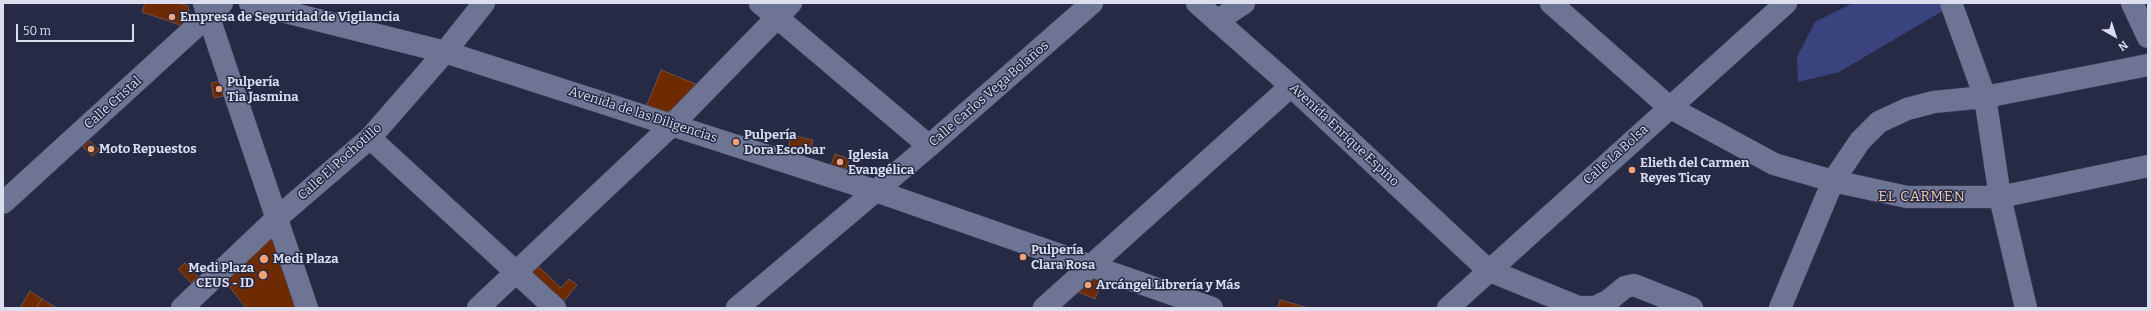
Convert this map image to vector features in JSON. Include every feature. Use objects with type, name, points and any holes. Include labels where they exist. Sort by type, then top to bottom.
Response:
[{"type":"street","name":"Avenida de las Diligencias","points":[[250,3],[445,52],[876,191],[1212,308]]},
{"type":"street","name":"Calle El Pochotillo","points":[[182,308],[277,218],[370,138],[445,52],[484,3]]},
{"type":"street","points":[[760,3],[784,10],[929,146]]},
{"type":"street","name":"Calle Carlos Vega Bolaños","points":[[737,308],[929,146],[1092,3]]},
{"type":"street","name":"Avenida Enrique Espino","points":[[1197,3],[1291,86],[1488,270]]},
{"type":"street","points":[[1217,21],[1244,3]]},
{"type":"street","points":[[1551,3],[1669,108],[1774,164],[1833,181],[1907,197],[2000,197],[2148,166]]},
{"type":"street","name":"Calle La Bolsa","points":[[1448,308],[1488,270],[1786,3]]},
{"type":"street","points":[[1952,3],[1985,97],[2000,197],[2026,308]]},
{"type":"street","points":[[2132,3],[2148,37]]},
{"type":"street","points":[[211,7],[277,218],[307,308]]},
{"type":"street","name":"Calle Cristal","points":[[3,203],[211,7]]},
{"type":"street","points":[[478,308],[672,124],[784,10]]},
{"type":"street","points":[[1780,308],[1833,181],[1860,141],[1879,122],[1907,110],[1934,102],[1985,97],[2148,66]]},
{"type":"street","points":[[1044,308],[1291,86]]},
{"type":"street","points":[[370,138],[555,308]]},
{"type":"street","points":[[1488,270],[1578,307],[1596,307],[1608,301],[1625,287],[1634,285],[1692,308]]},
{"type":"shaded area","points":[[1853,3],[1956,3],[1839,72],[1798,82],[1797,57],[1815,22]]},
{"type":"building","name":"Empresa de Seguridad de Vigilancia","points":[[145,3],[179,3],[188,6],[192,29],[142,12]]},
{"type":"building","points":[[661,70],[696,84],[676,107],[666,113],[647,105]]},
{"type":"building","name":"Pulpería Tia Jasmina","points":[[225,80],[228,95],[214,98],[211,83]]},
{"type":"building","points":[[791,135],[813,140],[809,154],[788,149]]},
{"type":"building","name":"Moto Repuestos","points":[[90,141],[99,150],[92,156],[83,147]]},
{"type":"building","name":"Iglesia Evangélica","points":[[835,154],[849,159],[846,169],[831,165]]},
{"type":"building","name":"Medi Plaza","points":[[270,239],[279,242],[302,308],[246,308],[222,277]]},
{"type":"building","points":[[185,263],[198,277],[191,283],[178,269]]},
{"type":"building","points":[[537,265],[561,288],[569,279],[577,285],[563,302],[530,272]]},
{"type":"building","name":"Arcángel Librería y Más","points":[[1090,275],[1103,280],[1095,299],[1071,289]]},
{"type":"building","points":[[30,291],[42,299],[36,308],[20,308]]},
{"type":"building","points":[[42,299],[55,307],[55,308],[36,308]]},
{"type":"building","points":[[1280,300],[1305,307],[1305,308],[1278,308]]},
{"type":"place","name":"Empresa de Seguridad de Vigilancia","points":[[172,17]]},
{"type":"place","name":"Pulpería Tia Jasmina","points":[[219,89]]},
{"type":"place","name":"Pulpería Dora Escobar","points":[[736,142]]},
{"type":"place","name":"Moto Repuestos","points":[[91,149]]},
{"type":"place","name":"Iglesia Evangélica","points":[[840,162]]},
{"type":"place","name":"Elieth del Carmen Reyes Ticay","points":[[1632,170]]},
{"type":"place","name":"Pulpería Clara Rosa","points":[[1023,257]]},
{"type":"place","name":"Medi Plaza","points":[[264,259]]},
{"type":"place","name":"Medi Plaza CEUS - ID","points":[[263,275]]},
{"type":"place","name":"Arcángel Librería y Más","points":[[1088,285]]},
{"type":"district","name":"EL CARMEN","points":[[1922,197]]}]
